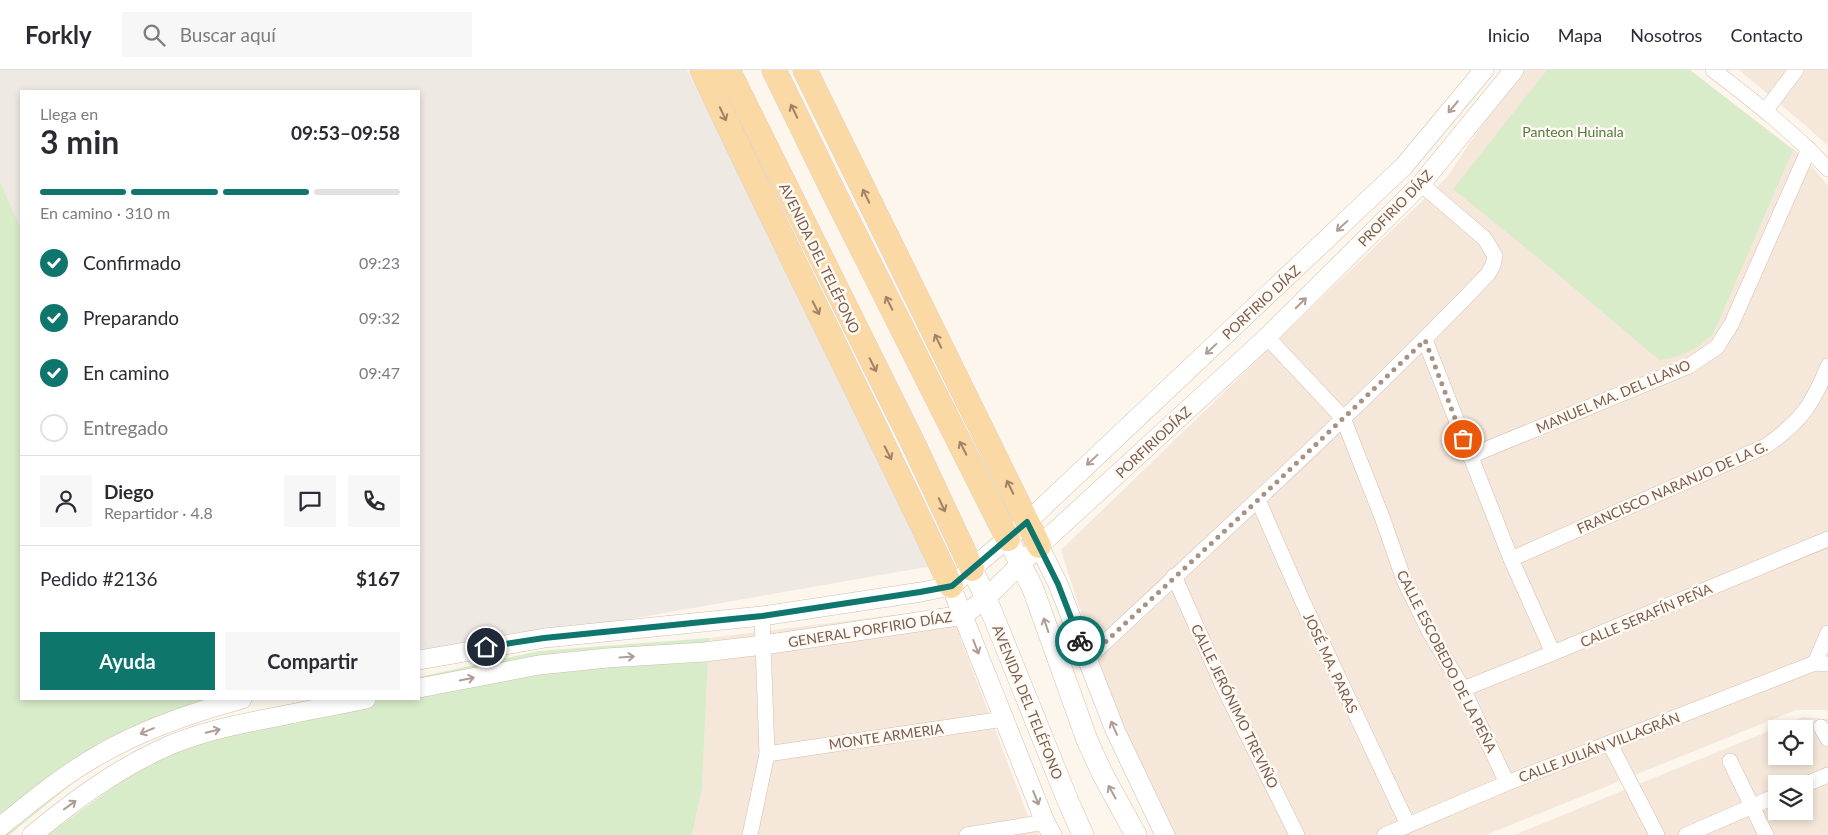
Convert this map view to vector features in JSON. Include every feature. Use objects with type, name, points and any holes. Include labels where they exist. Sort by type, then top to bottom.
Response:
[{"type":"main road","points":[[702,70],[799,275],[898,472],[952,586]]},
{"type":"main road","name":"AVENIDA DEL TELÉFONO","points":[[728,70],[914,445],[986,598],[1083,835]]},
{"type":"main road","points":[[774,70],[1021,565],[1036,597],[1086,740],[1136,835]]},
{"type":"main road","points":[[805,70],[1039,546]]},
{"type":"main road","points":[[809,142],[833,129]]},
{"type":"main road","points":[[799,275],[824,266]]},
{"type":"street","name":"PORFIRIO DÍAZ","points":[[952,586],[1027,522],[1404,166],[1484,70]]},
{"type":"street","name":"PROFIRIO DÍAZ","points":[[1267,337],[1421,184],[1514,70]]},
{"type":"street","points":[[1713,70],[1766,110],[1809,148],[1828,169]]},
{"type":"street","points":[[1766,110],[1796,70]]},
{"type":"street","name":"MANUEL MA. DEL LLANO","points":[[1470,456],[1689,366],[1717,347],[1732,323],[1809,148]]},
{"type":"street","points":[[1087,659],[1174,576],[1258,500],[1425,340],[1488,274],[1495,256],[1485,239],[1421,184]]},
{"type":"street","name":"CALLE ESCOBEDO DE LA PEÑA","points":[[1267,337],[1343,418],[1382,517],[1404,580],[1429,631],[1463,689],[1507,783]]},
{"type":"street","name":"PORFIRIODÍAZ","points":[[1039,546],[1267,337]]},
{"type":"street","points":[[1425,340],[1511,559],[1553,653]]},
{"type":"street","name":"FRANCISCO NARANJO DE LA G.","points":[[1511,559],[1766,446],[1790,429],[1804,413],[1818,392],[1828,366]]},
{"type":"street","name":"JOSÉ MA. PARAS","points":[[1258,500],[1302,600],[1408,825]]},
{"type":"street","name":"CALLE SERAFÍN PEÑA","points":[[1463,689],[1828,539]]},
{"type":"street","points":[[1039,546],[1058,584],[1115,730],[1165,835]]},
{"type":"street","name":"GENERAL PORFIRIO DÍAZ","points":[[420,688],[539,665],[704,652],[764,645],[964,614],[986,598],[1039,546]]},
{"type":"street","name":"CALLE JERÓNIMO TREVIÑO","points":[[1174,576],[1222,684],[1298,835]]},
{"type":"street","points":[[420,660],[544,638],[762,616],[952,586],[1049,829],[967,835]]},
{"type":"street","points":[[750,835],[767,754],[762,616]]},
{"type":"street","points":[[1821,664],[1828,633]]},
{"type":"street","name":"CALLE JULIÁN VILLAGRÁN","points":[[1385,835],[1507,783],[1821,664]]},
{"type":"street","points":[[0,827],[45,790],[100,754],[146,731],[239,700]]},
{"type":"street","points":[[32,835],[65,808],[115,773],[159,750],[196,736],[249,722],[361,700]]},
{"type":"street","name":"MONTE ARMERIA","points":[[767,754],[1004,719]]},
{"type":"street","points":[[1610,744],[1657,835]]},
{"type":"street","points":[[1730,761],[1766,835]]},
{"type":"street","points":[[1813,781],[1828,775]]},
{"type":"street","points":[[1686,835],[1768,800]]},
{"type":"shaded area","points":[[0,70],[687,70],[938,565],[420,656],[420,90],[20,90],[20,228],[0,183]]},
{"type":"shaded area","points":[[1519,70],[1690,70],[1806,159],[1828,186],[1828,710],[1796,710],[1768,720],[1486,835],[1175,835],[1110,703],[1061,550],[1447,177]]},
{"type":"shaded area","points":[[1739,70],[1828,70],[1828,146],[1805,125]]},
{"type":"shaded area","points":[[949,608],[1026,811],[1039,835],[692,835],[702,789],[709,638]]},
{"type":"shaded area","points":[[1803,717],[1828,719],[1828,835],[1514,835],[1768,731],[1768,765],[1813,765],[1813,720],[1796,720]]},
{"type":"green space","name":"Panteon Huinala","points":[[1547,70],[1690,70],[1793,150],[1713,334],[1688,352],[1659,360],[1453,189]]},
{"type":"green space","points":[[0,182],[20,227],[20,700],[208,700],[121,744],[9,835],[0,835]]},
{"type":"green space","points":[[709,638],[702,789],[692,835],[47,835],[155,757],[249,713],[309,700],[420,700],[420,677],[539,651]]},
{"type":"way so far","points":[[1080,641],[1087,659],[1174,576],[1258,500],[1425,340],[1463,439]]},
{"type":"route","points":[[486,647],[544,638],[762,616],[952,586],[1027,522],[1058,584],[1080,641]]}]
